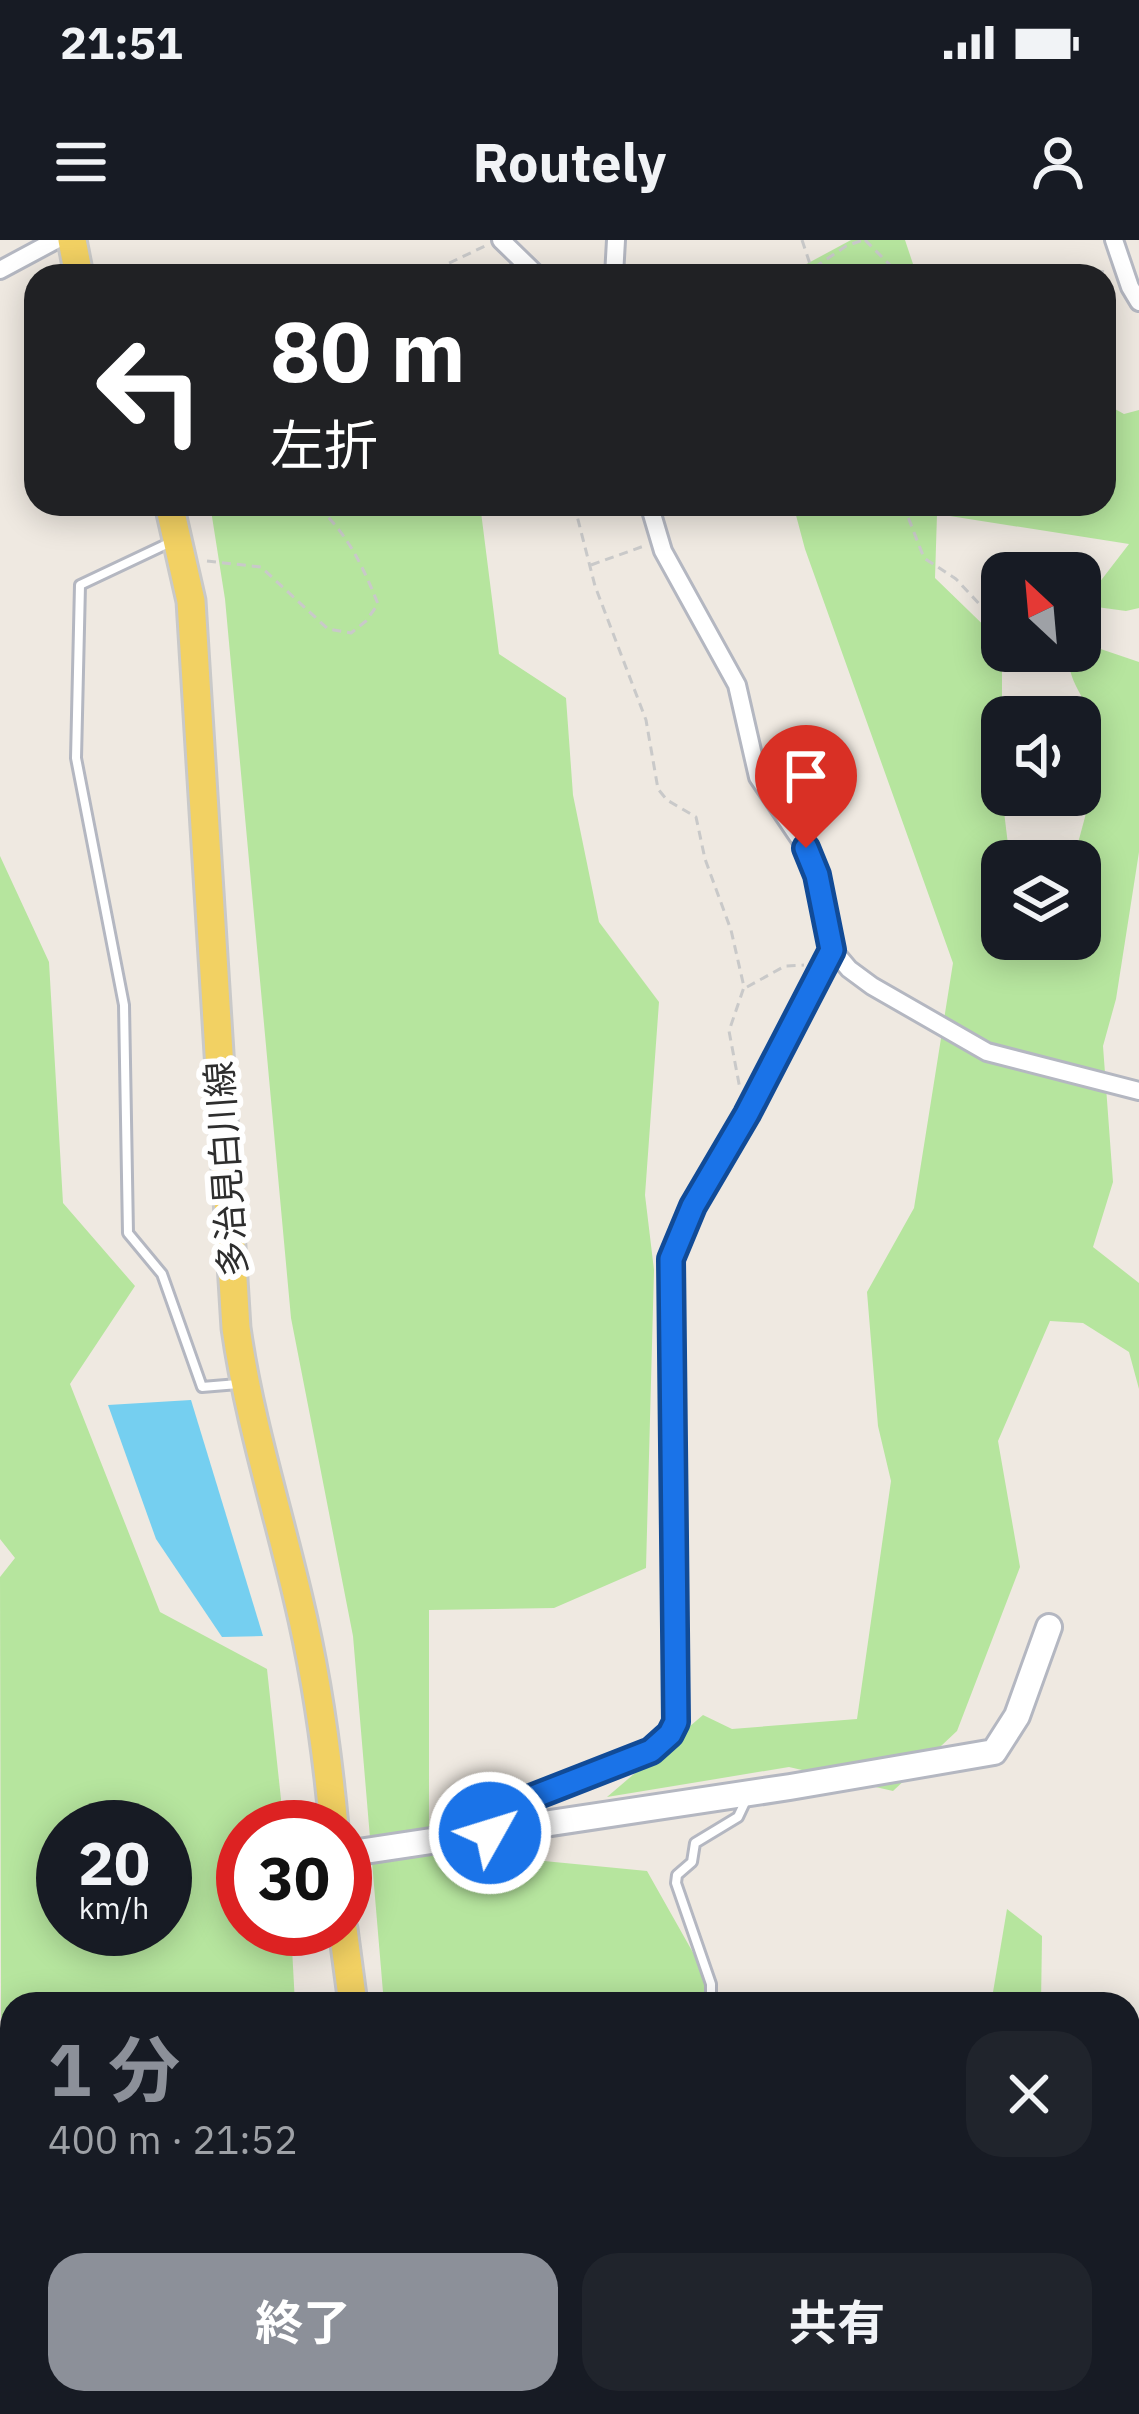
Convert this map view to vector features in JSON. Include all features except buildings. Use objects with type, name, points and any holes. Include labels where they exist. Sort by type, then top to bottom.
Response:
[{"type":"main road","name":"多治見白川線","points":[[172,516],[191,602],[236,1328],[244,1383],[305,1633],[332,1800]]},
{"type":"main road","points":[[347,1956],[352,1992]]},
{"type":"street","points":[[0,270],[56,240]]},
{"type":"street","points":[[499,240],[525,264]]},
{"type":"street","points":[[1114,240],[1139,302]]},
{"type":"street","points":[[490,1833],[505,1808],[651,1751],[676,1722],[671,1259],[693,1206],[828,958],[817,875],[806,848],[758,777],[737,685],[660,540],[653,516]]},
{"type":"street","points":[[828,958],[987,1052],[1139,1091]]},
{"type":"street","points":[[372,1850],[994,1752],[1017,1716],[1049,1627]]},
{"type":"lane","points":[[180,549],[80,585],[76,758],[124,1004],[128,1232],[162,1274],[202,1387],[244,1383]]},
{"type":"lane","points":[[710,1992],[677,1875],[692,1862],[695,1843],[738,1817],[749,1794]]},
{"type":"path","points":[[448,264],[499,240]]},
{"type":"path","points":[[827,264],[864,240],[889,264]]},
{"type":"path","points":[[1116,268],[1122,267]]},
{"type":"path","points":[[180,549],[261,567],[328,629],[351,633],[378,604],[358,553],[326,516]]},
{"type":"path","points":[[577,516],[590,566],[646,720],[658,789],[696,817],[734,943],[745,988],[729,1031],[747,1114]]},
{"type":"path","points":[[908,516],[924,558],[956,579],[981,606]]},
{"type":"path","points":[[590,566],[660,540]]},
{"type":"path","points":[[745,988],[785,966],[828,958]]},
{"type":"green space","points":[[851,240],[905,240],[913,264],[806,264]]},
{"type":"green space","points":[[1116,410],[1124,414],[1139,410],[1139,608],[1101,608],[1101,580],[1129,544],[950,516],[1116,516]]},
{"type":"green space","points":[[212,516],[482,516],[499,654],[566,698],[573,795],[599,922],[659,1002],[645,1195],[654,1270],[646,1568],[554,1608],[429,1610],[429,1850],[647,1871],[715,1992],[383,1992],[372,1800],[367,1800],[353,1636],[291,1318],[225,599]]},
{"type":"green space","points":[[796,516],[937,516],[935,578],[981,623],[981,672],[1002,672],[1002,696],[981,696],[981,816],[1005,816],[1007,840],[981,840],[981,960],[1101,960],[1101,840],[1078,840],[1085,816],[1101,816],[1101,696],[1081,696],[1071,672],[1101,672],[1101,649],[1139,662],[1139,852],[1116,999],[1103,1046],[1113,1182],[1093,1247],[1139,1283],[1139,1389],[1129,1352],[1083,1323],[1050,1321],[998,1441],[1020,1567],[957,1731],[893,1791],[789,1767],[607,1797],[703,1715],[732,1729],[857,1719],[891,1481],[878,1426],[867,1292],[914,1208],[953,963]]},
{"type":"green space","points":[[0,856],[49,962],[63,1203],[135,1286],[70,1384],[160,1612],[267,1669],[281,1800],[216,1800],[216,1956],[292,1956],[294,1992],[1,1992],[0,1577],[15,1558],[0,1539]]},
{"type":"green space","points":[[1007,1909],[1042,1936],[1041,1992],[993,1992]]},
{"type":"water","points":[[191,1400],[263,1636],[222,1637],[156,1539],[108,1405]]},
{"type":"route","points":[[490,1833],[505,1808],[651,1751],[676,1722],[671,1259],[693,1206],[832,950],[817,875],[806,848]]}]
